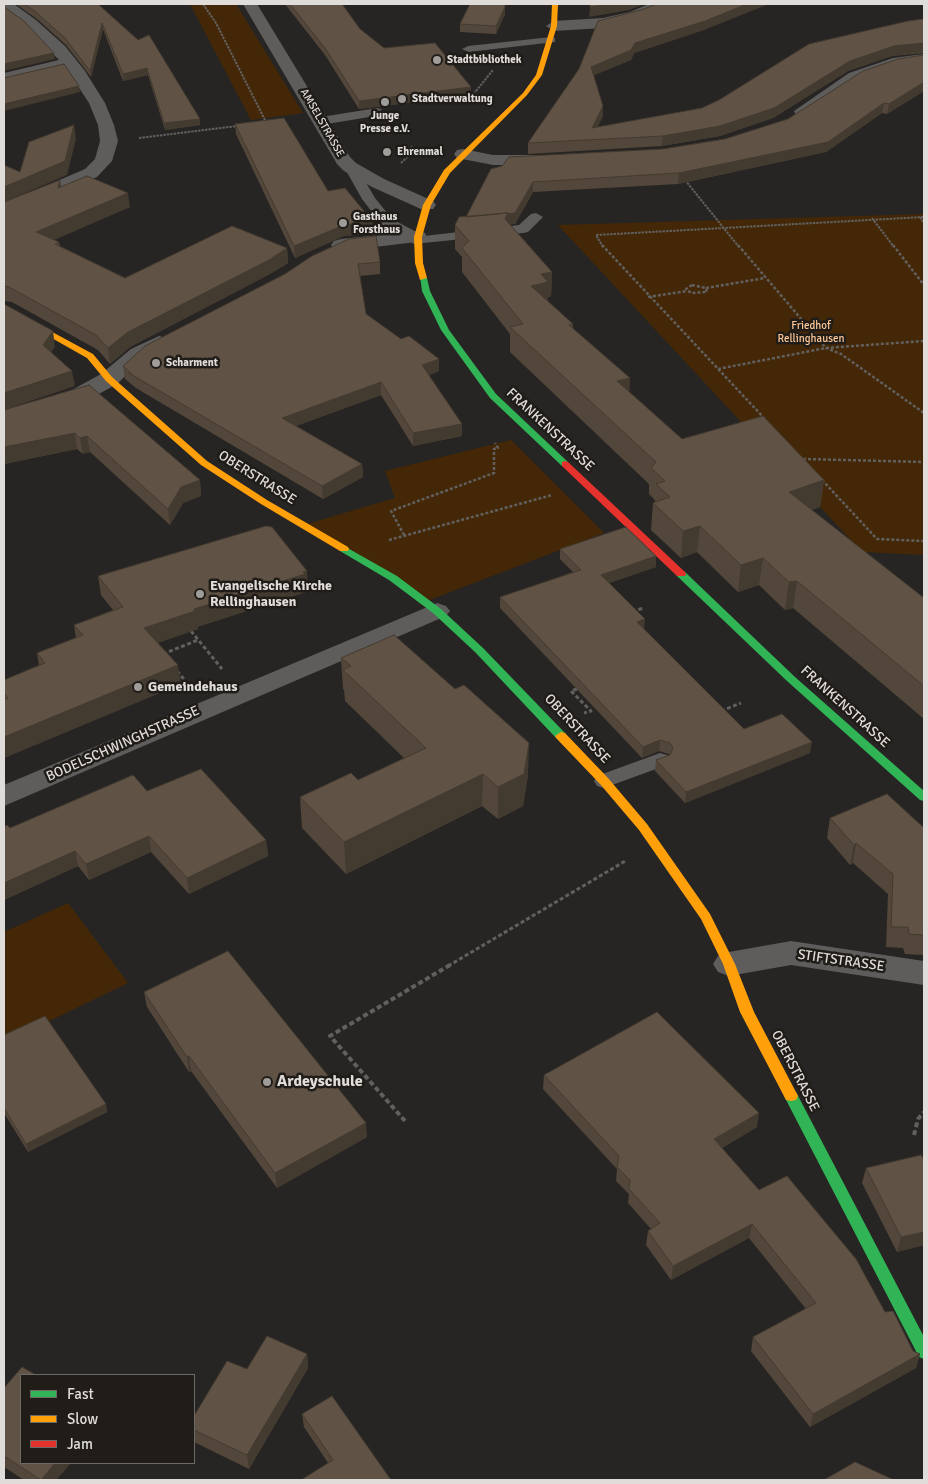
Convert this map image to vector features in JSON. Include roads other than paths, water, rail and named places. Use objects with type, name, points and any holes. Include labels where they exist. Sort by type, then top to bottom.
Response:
[{"type":"main road","name":"FRANKENSTRASSE","points":[[555,4],[552,33],[539,75],[525,94],[443,177],[427,204],[418,239],[419,262],[426,291],[445,330],[494,396],[790,679],[924,797]]},
{"type":"main road","name":"OBERSTRASSE","points":[[4,308],[90,356],[109,379],[204,463],[264,502],[393,578],[437,611],[479,650],[604,781],[658,848],[706,918],[729,964],[747,1012],[924,1352]]},
{"type":"street","points":[[4,211],[91,173],[104,161],[109,141],[106,125],[97,103],[69,62],[59,49],[31,23],[5,4]]},
{"type":"street","name":"AMSELSTRASSE","points":[[250,4],[320,118],[343,160],[350,168],[378,183],[427,204]]},
{"type":"street","points":[[552,33],[635,15],[662,4]]},
{"type":"street","points":[[790,119],[855,76],[893,64],[924,59]]},
{"type":"street","points":[[4,78],[69,62]]},
{"type":"street","points":[[464,154],[510,161],[559,160]]},
{"type":"street","points":[[321,255],[345,244],[418,239]]},
{"type":"street","points":[[4,419],[78,396],[109,379],[138,353],[172,335]]},
{"type":"street","name":"BODELSCHWINGHSTRASSE","points":[[4,796],[241,693],[437,611]]},
{"type":"street","name":"STIFTSTRASSE","points":[[729,964],[791,953],[924,973]]},
{"type":"lane","points":[[468,49],[505,45],[552,33]]},
{"type":"lane","points":[[320,118],[376,112]]},
{"type":"lane","points":[[350,168],[369,199],[387,222],[418,239],[523,230],[536,217]]},
{"type":"lane","points":[[604,781],[660,760]]},
{"type":"place","name":"Stadtbibliothek","points":[[437,60]]},
{"type":"place","name":"Stadtverwaltung","points":[[402,99]]},
{"type":"place","name":"Junge Presse e.V.","points":[[385,102]]},
{"type":"place","name":"Ehrenmal","points":[[387,152]]},
{"type":"place","name":"Gasthaus Forsthaus","points":[[343,223]]},
{"type":"place","name":"Scharment","points":[[156,363]]},
{"type":"place","name":"Evangelische Kirche Rellinghausen","points":[[200,594]]},
{"type":"place","name":"Gemeindehaus","points":[[138,687]]},
{"type":"place","name":"Ardeyschule","points":[[267,1082]]},
{"type":"park label","name":"Friedhof Rellinghausen","points":[[811,332]]}]
